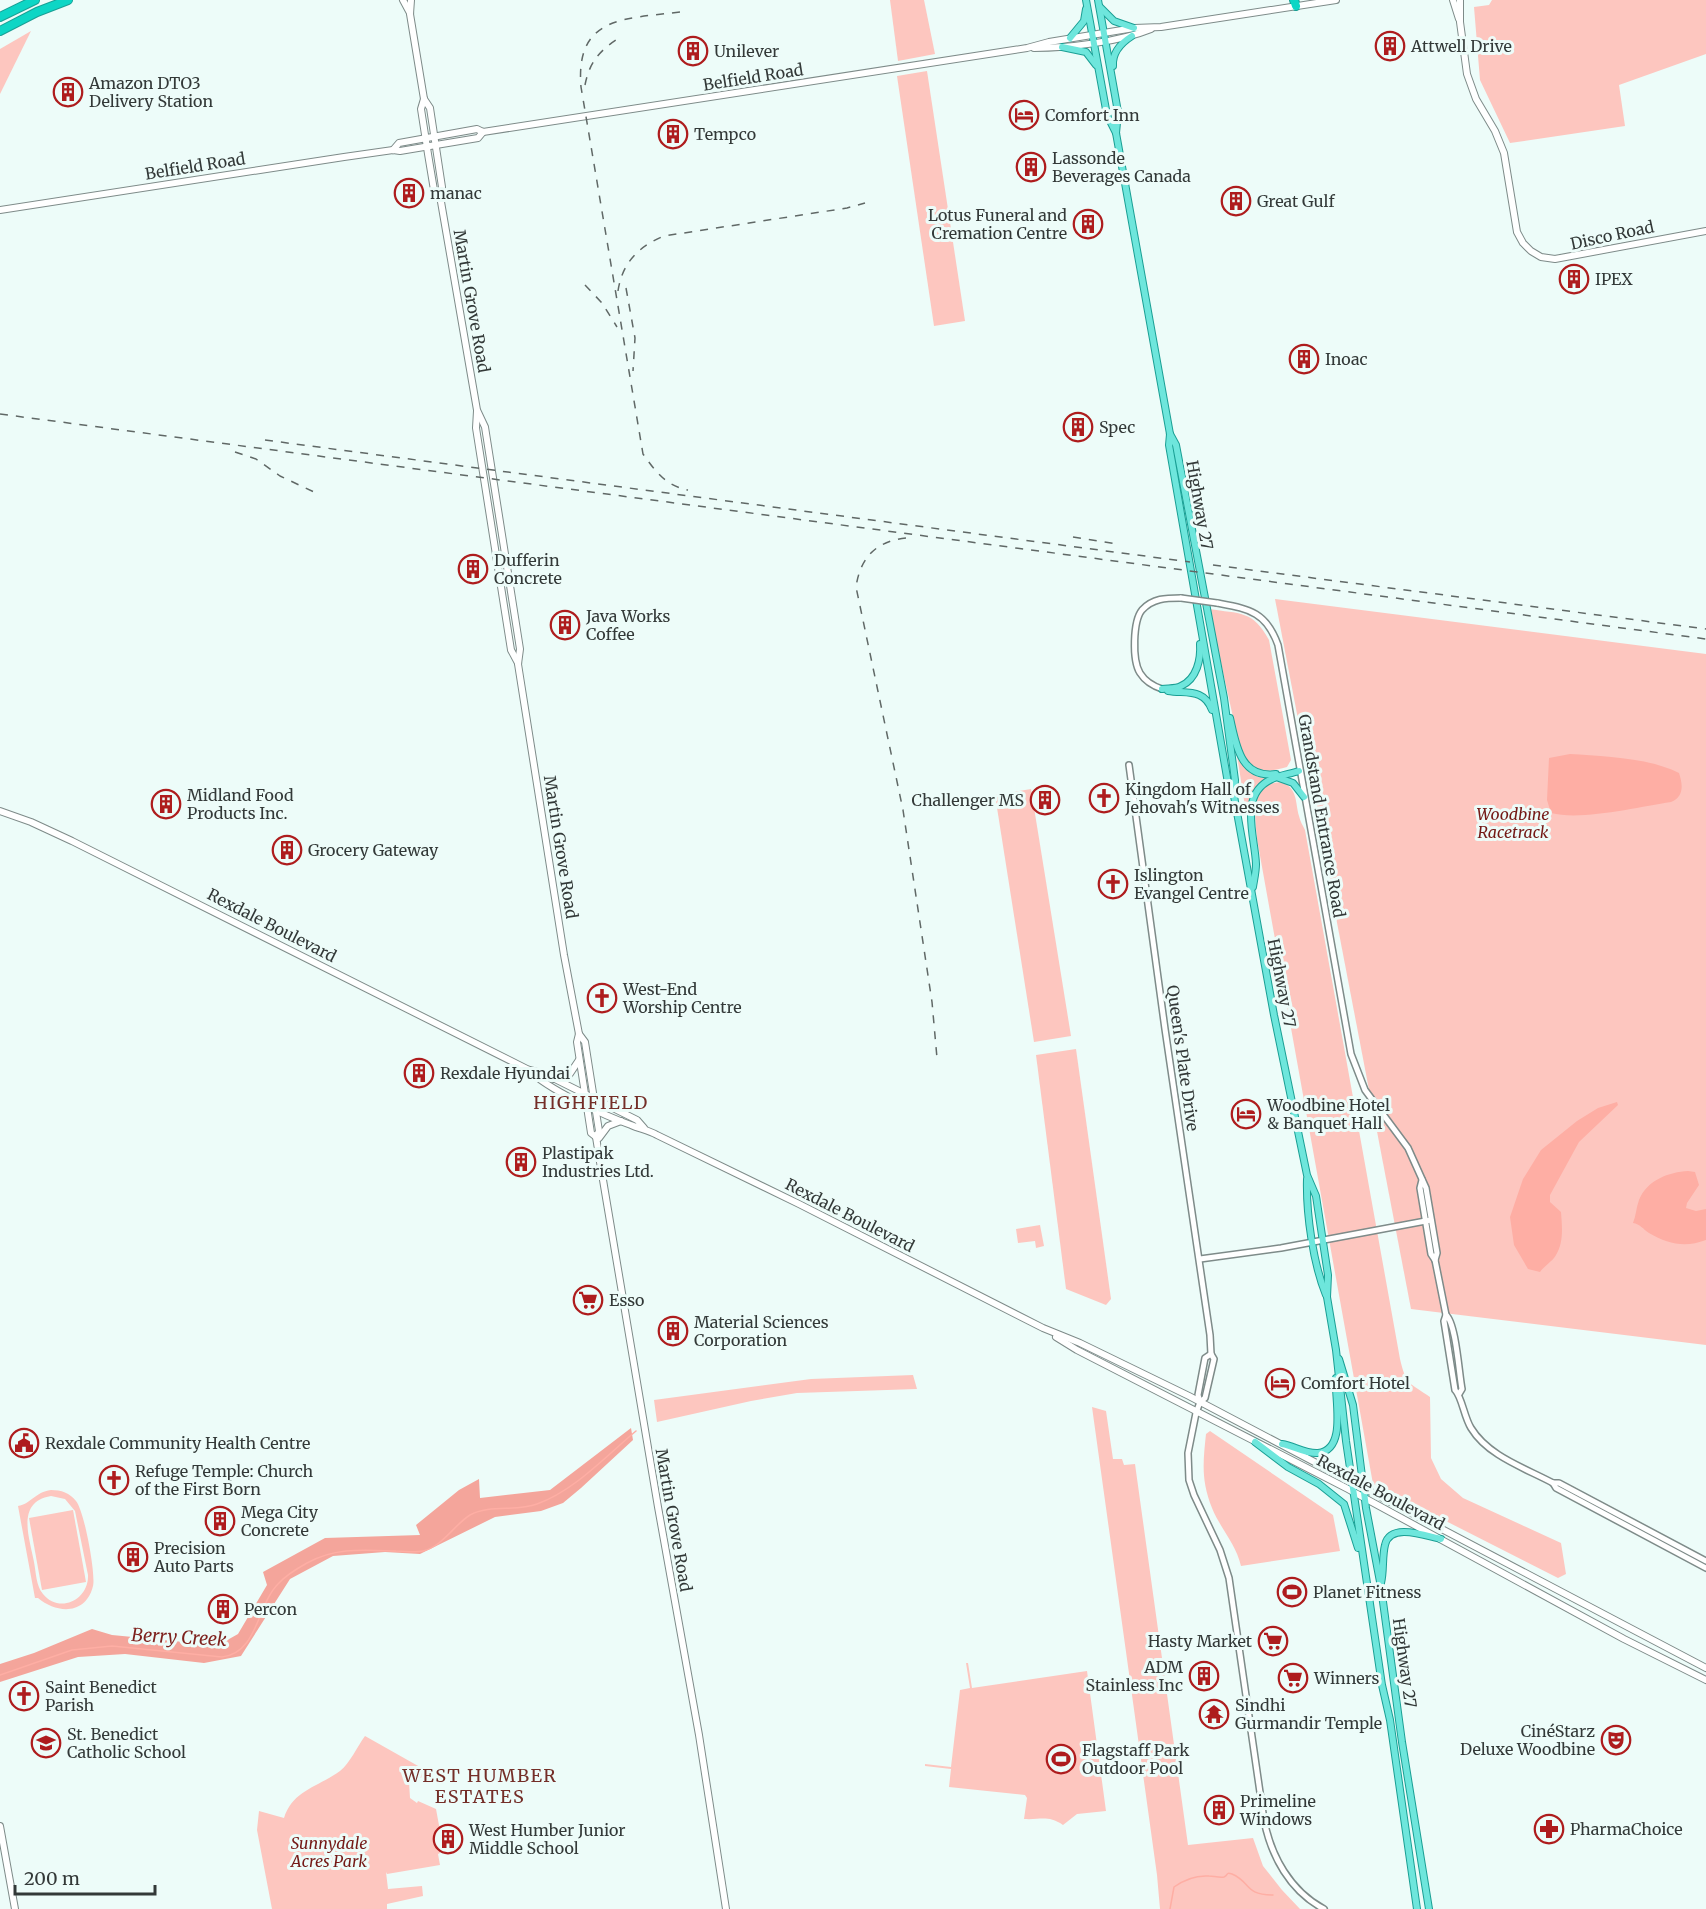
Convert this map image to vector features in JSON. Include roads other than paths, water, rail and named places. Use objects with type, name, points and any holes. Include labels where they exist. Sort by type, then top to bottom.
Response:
[{"type":"highway","points":[[0,17],[36,0]]},
{"type":"highway","points":[[0,31],[37,12],[68,0]]},
{"type":"main road","name":"Martin Grove Road","points":[[404,0],[410,14]]},
{"type":"main road","name":"Martin Grove Road","points":[[411,0],[410,14],[424,99],[430,108],[442,188],[440,196],[477,410],[476,428],[511,650],[518,664],[562,943],[579,1034],[577,1042],[586,1105],[591,1133],[597,1139]]},
{"type":"main road","name":"Belfield Road","points":[[1026,48],[1062,47],[1132,36],[1154,28],[1295,3],[1336,0]]},
{"type":"main road","points":[[1453,0],[1460,22]]},
{"type":"main road","points":[[1460,0],[1460,22]]},
{"type":"main road","points":[[1070,38],[1084,21],[1087,2]]},
{"type":"main road","name":"Highway 27","points":[[1087,2],[1107,115],[1116,134],[1170,434],[1169,445],[1228,783],[1234,796]]},
{"type":"main road","points":[[1098,2],[1114,21],[1134,28]]},
{"type":"main road","name":"Highway 27","points":[[1098,2],[1118,112],[1116,134]]},
{"type":"main road","name":"Disco Road","points":[[1460,22],[1467,74],[1476,98],[1495,131],[1504,153],[1517,232],[1526,247],[1541,257],[1555,259],[1706,231]]},
{"type":"main road","name":"Belfield Road","points":[[393,150],[399,143],[477,129],[483,132],[1026,48],[1070,38],[1134,28],[1154,28]]},
{"type":"main road","points":[[1112,79],[1112,60],[1116,50],[1123,41],[1132,36]]},
{"type":"main road","points":[[1062,47],[1086,52],[1099,71]]},
{"type":"main road","name":"Martin Grove Road","points":[[424,99],[421,109],[425,138],[434,190],[440,196]]},
{"type":"main road","name":"Belfield Road","points":[[0,210],[393,150],[400,151],[478,138],[483,132]]},
{"type":"main road","name":"Highway 27","points":[[1170,434],[1176,445],[1224,698],[1235,780],[1234,796],[1252,894],[1307,1175],[1316,1197],[1328,1275],[1327,1297],[1364,1568],[1382,1685],[1390,1720],[1417,1909]]},
{"type":"main road","points":[[1162,689],[1181,686],[1189,680],[1198,666],[1201,651],[1199,614]]},
{"type":"main road","points":[[1162,689],[1171,692],[1196,693],[1206,699],[1211,706],[1220,738]]},
{"type":"main road","points":[[1224,698],[1241,758],[1247,766],[1262,775],[1282,776]]},
{"type":"main road","points":[[1252,894],[1256,866],[1251,807],[1257,790],[1273,778],[1299,771]]},
{"type":"main road","points":[[1273,778],[1289,781],[1304,797]]},
{"type":"main road","name":"Rexdale Boulevard","points":[[0,812],[58,833],[529,1070],[543,1073],[637,1120],[644,1128]]},
{"type":"main road","name":"Martin Grove Road","points":[[579,1034],[585,1042],[595,1100],[599,1131],[597,1139],[658,1507],[699,1735],[726,1909]]},
{"type":"main road","points":[[554,1079],[569,1075],[579,1059]]},
{"type":"main road","name":"Rexdale Boulevard","points":[[529,1070],[538,1079],[586,1105],[644,1128],[1043,1328],[1080,1343],[1200,1402],[1706,1668]]},
{"type":"main road","points":[[597,1139],[608,1126],[622,1121]]},
{"type":"main road","name":"Highway 27","points":[[1307,1175],[1306,1198],[1318,1276],[1327,1297]]},
{"type":"main road","name":"Rexdale Boulevard","points":[[1043,1328],[1077,1350],[1354,1493],[1624,1639],[1706,1680]]},
{"type":"main road","name":"Highway 27","points":[[1336,1350],[1353,1405],[1363,1486],[1381,1587],[1402,1742],[1429,1909]]},
{"type":"main road","points":[[1282,1444],[1318,1453],[1328,1449],[1334,1442],[1338,1426],[1335,1389],[1337,1368]]},
{"type":"main road","points":[[1254,1443],[1288,1467],[1319,1484],[1344,1504],[1364,1568]]},
{"type":"main road","points":[[1381,1587],[1385,1542],[1391,1536],[1404,1532],[1441,1539]]},
{"type":"main road","points":[[0,1826],[15,1909]]},
{"type":"street","name":"Grandstand Entrance Road","points":[[1162,689],[1153,686],[1139,671],[1136,662],[1136,622],[1140,612],[1156,600],[1181,597],[1253,611],[1263,619],[1274,635],[1278,645],[1351,1054],[1365,1090],[1408,1148],[1426,1188],[1428,1221],[1437,1253],[1435,1260],[1446,1315],[1450,1318],[1462,1389],[1459,1394],[1461,1406],[1477,1437],[1485,1444],[1553,1483]]},
{"type":"street","name":"Queen's Plate Drive","points":[[1130,765],[1165,1029],[1200,1259],[1211,1354],[1214,1359],[1205,1398],[1200,1402],[1196,1413],[1188,1453],[1189,1480],[1220,1550],[1229,1578],[1265,1823],[1274,1855],[1281,1869],[1293,1884],[1324,1909]]},
{"type":"street","points":[[1200,1259],[1313,1242],[1428,1221]]},
{"type":"street","points":[[1553,1483],[1559,1483],[1706,1562]]},
{"type":"street","points":[[1553,1483],[1556,1488],[1706,1568]]},
{"type":"waterway","name":"Berry Creek","points":[[0,1675],[72,1650],[112,1646],[222,1657],[234,1654],[250,1638],[265,1604],[278,1584],[307,1563],[339,1552],[423,1551],[437,1545],[470,1515],[486,1510],[521,1508],[537,1504],[564,1491],[636,1431]]},
{"type":"waterway","points":[[1170,1909],[1174,1887],[1199,1876],[1222,1877],[1232,1874],[1257,1893],[1273,1895]]},
{"type":"railway","points":[[680,12],[623,20],[595,33],[586,46],[581,63],[581,87],[643,454],[667,481],[688,490]]},
{"type":"railway","points":[[585,85],[595,59],[616,40]]},
{"type":"railway","points":[[618,291],[623,272],[633,257],[647,245],[664,236],[847,208],[865,203]]},
{"type":"railway","points":[[585,285],[602,303],[617,327]]},
{"type":"railway","points":[[626,288],[635,338],[633,371]]},
{"type":"railway","points":[[0,414],[1706,639]]},
{"type":"railway","points":[[265,440],[1190,562]]},
{"type":"railway","points":[[235,452],[256,459],[280,476],[314,492]]},
{"type":"railway","points":[[1073,537],[1117,544]]},
{"type":"railway","points":[[906,538],[886,543],[871,553],[861,568],[856,587],[903,810],[932,1002],[937,1058]]},
{"type":"railway","points":[[1213,565],[1706,629]]},
{"type":"place","name":"Attwell Drive","points":[[1390,46]]},
{"type":"place","name":"Unilever","points":[[693,51]]},
{"type":"place","name":"Amazon DTO3 Delivery Station","points":[[68,92]]},
{"type":"place","name":"Comfort Inn","points":[[1024,115]]},
{"type":"place","name":"Tempco","points":[[673,134]]},
{"type":"place","name":"Lassonde Beverages Canada","points":[[1031,167]]},
{"type":"place","name":"manac","points":[[409,193]]},
{"type":"place","name":"Great Gulf","points":[[1236,201]]},
{"type":"place","name":"Lotus Funeral and Cremation Centre","points":[[1088,224]]},
{"type":"place","name":"IPEX","points":[[1574,279]]},
{"type":"place","name":"Inoac","points":[[1304,359]]},
{"type":"place","name":"Spec","points":[[1078,427]]},
{"type":"place","name":"Dufferin Concrete","points":[[473,569]]},
{"type":"place","name":"Java Works Coffee","points":[[565,625]]},
{"type":"place","name":"Kingdom Hall of Jehovah's Witnesses","points":[[1104,798]]},
{"type":"place","name":"Challenger MS","points":[[1045,800]]},
{"type":"place","name":"Midland Food Products Inc.","points":[[166,804]]},
{"type":"place","name":"Grocery Gateway","points":[[287,850]]},
{"type":"place","name":"Islington Evangel Centre","points":[[1113,884]]},
{"type":"place","name":"West-End Worship Centre","points":[[602,998]]},
{"type":"place","name":"Rexdale Hyundai","points":[[419,1073]]},
{"type":"place","name":"Woodbine Hotel & Banquet Hall","points":[[1246,1114]]},
{"type":"place","name":"Plastipak Industries Ltd.","points":[[521,1162]]},
{"type":"place","name":"Esso","points":[[588,1300]]},
{"type":"place","name":"Material Sciences Corporation","points":[[673,1331]]},
{"type":"place","name":"Comfort Hotel","points":[[1280,1383]]},
{"type":"place","name":"Rexdale Community Health Centre","points":[[24,1443]]},
{"type":"place","name":"Refuge Temple: Church of the First Born","points":[[114,1480]]},
{"type":"place","name":"Mega City Concrete","points":[[220,1521]]},
{"type":"place","name":"Precision Auto Parts","points":[[133,1557]]},
{"type":"place","name":"Planet Fitness","points":[[1292,1592]]},
{"type":"place","name":"Percon","points":[[223,1609]]},
{"type":"place","name":"Hasty Market","points":[[1273,1641]]},
{"type":"place","name":"ADM Stainless Inc","points":[[1204,1676]]},
{"type":"place","name":"Winners","points":[[1293,1678]]},
{"type":"place","name":"Saint Benedict Parish","points":[[24,1696]]},
{"type":"place","name":"Sindhi Gurmandir Temple","points":[[1214,1714]]},
{"type":"place","name":"CinéStarz Deluxe Woodbine","points":[[1616,1740]]},
{"type":"place","name":"St. Benedict Catholic School","points":[[46,1743]]},
{"type":"place","name":"Flagstaff Park Outdoor Pool","points":[[1061,1759]]},
{"type":"place","name":"Primeline Windows","points":[[1219,1810]]},
{"type":"place","name":"PharmaChoice","points":[[1549,1829]]},
{"type":"place","name":"West Humber Junior Middle School","points":[[448,1839]]},
{"type":"district","name":"HIGHFIELD","points":[[591,1102]]},
{"type":"district","name":"WEST HUMBER ESTATES","points":[[480,1785]]},
{"type":"park label","name":"Woodbine Racetrack","points":[[1513,823]]},
{"type":"park label","name":"Sunnydale Acres Park","points":[[329,1852]]}]
